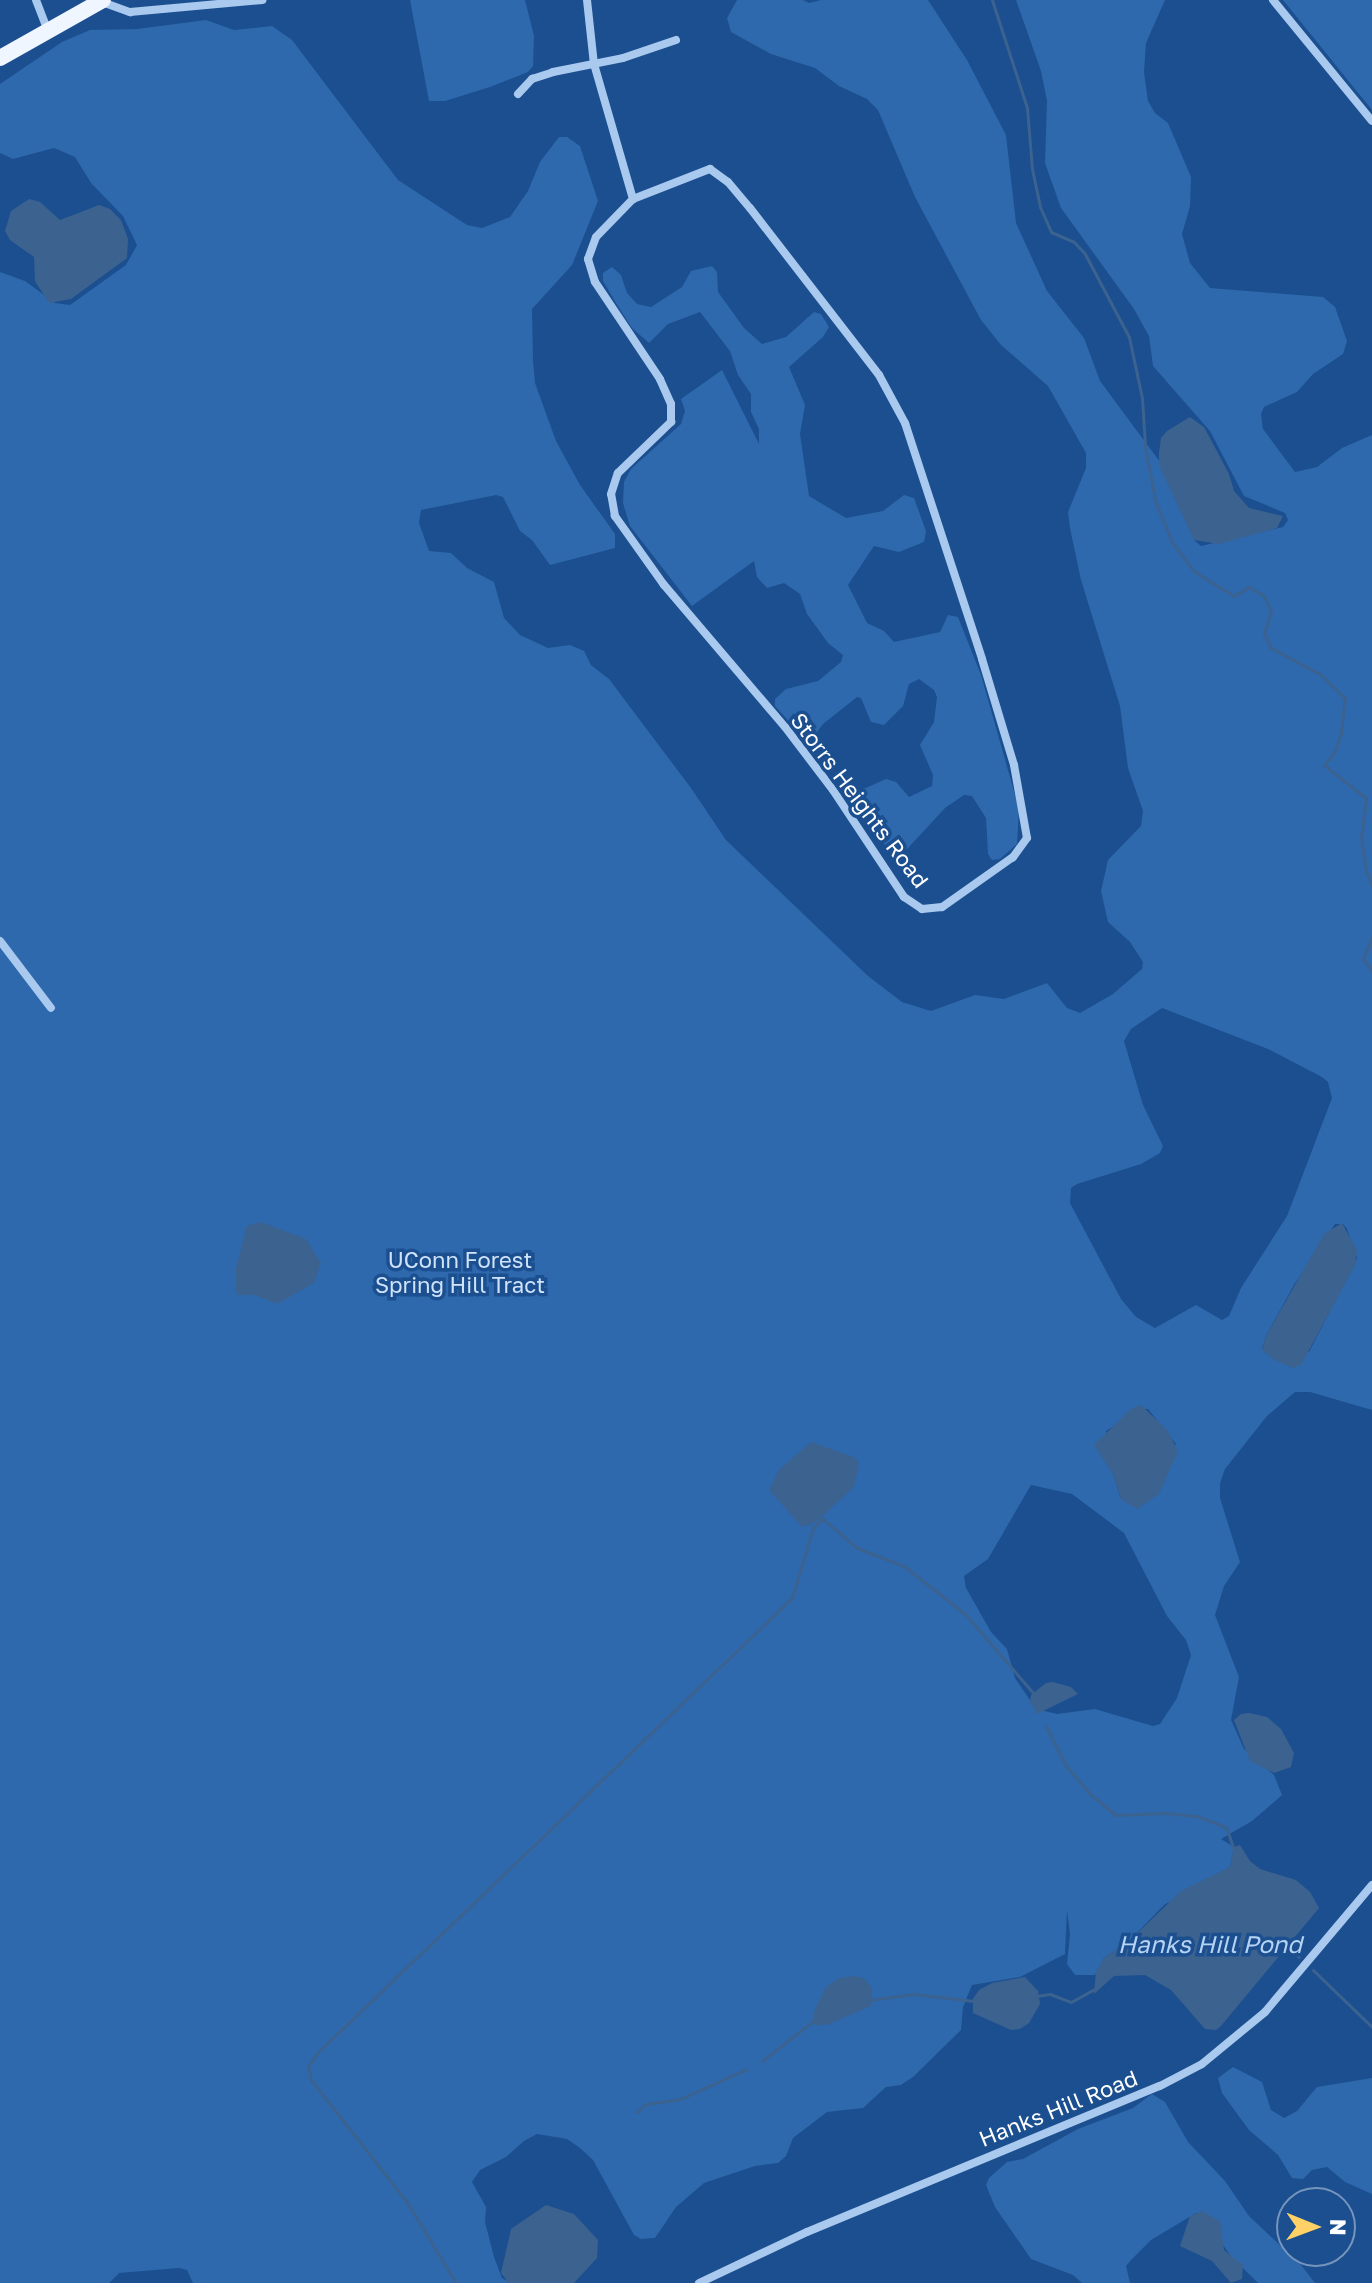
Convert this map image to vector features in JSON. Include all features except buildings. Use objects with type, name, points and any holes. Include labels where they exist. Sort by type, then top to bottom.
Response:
[{"type":"main road","points":[[0,58],[102,1]]},
{"type":"street","points":[[36,0],[47,29]]},
{"type":"street","points":[[102,1],[130,12],[262,0]]},
{"type":"street","points":[[587,0],[594,64],[633,199]]},
{"type":"street","points":[[1273,0],[1372,121]]},
{"type":"street","points":[[518,94],[532,79],[676,40]]},
{"type":"street","name":"Storrs Heights Road","points":[[710,169],[728,182],[879,375],[905,423],[1014,765],[1027,838],[1013,857],[942,907],[922,909],[904,897],[833,790],[785,727],[664,585],[615,516],[611,494],[618,473],[671,422],[671,404],[660,379],[595,282],[588,259],[596,237],[633,199],[710,169]]},
{"type":"street","points":[[0,941],[51,1008]]},
{"type":"street","name":"Hanks Hill Road","points":[[699,2283],[821,2226],[1160,2086],[1202,2064],[1265,2012],[1372,1885]]},
{"type":"green space","points":[[410,0],[525,0],[534,36],[533,66],[528,72],[490,87],[445,101],[429,101]]},
{"type":"green space","name":"UConn Forest Spring Hill Tract","points":[[737,0],[803,0],[809,3],[821,0],[928,0],[967,60],[1006,135],[1016,223],[1047,291],[1084,338],[1100,381],[1160,462],[1195,541],[1201,546],[1283,527],[1288,520],[1285,513],[1244,496],[1210,431],[1153,366],[1149,336],[1134,309],[1061,208],[1045,163],[1047,101],[1041,71],[1016,0],[1165,0],[1146,43],[1144,72],[1148,101],[1155,113],[1168,123],[1191,177],[1190,206],[1182,234],[1190,263],[1210,288],[1323,297],[1335,307],[1347,341],[1343,354],[1313,374],[1297,392],[1264,407],[1261,414],[1263,429],[1295,472],[1317,467],[1342,448],[1372,435],[1372,1410],[1310,1392],[1295,1392],[1267,1416],[1225,1469],[1220,1483],[1220,1498],[1240,1562],[1224,1586],[1215,1615],[1239,1677],[1231,1720],[1244,1749],[1274,1775],[1282,1795],[1252,1821],[1221,1839],[1234,1847],[1230,1867],[1164,1905],[1129,1941],[1104,1958],[1095,1975],[1075,1975],[1067,1964],[1070,1934],[1067,1910],[1065,1954],[1020,1977],[972,1985],[963,2007],[961,2030],[913,2077],[901,2085],[886,2087],[863,2108],[827,2112],[793,2138],[786,2156],[778,2163],[755,2166],[704,2183],[676,2207],[655,2238],[641,2239],[634,2235],[593,2160],[580,2148],[567,2139],[537,2134],[506,2157],[480,2170],[472,2182],[486,2207],[485,2222],[502,2278],[511,2283],[193,2283],[187,2270],[179,2268],[119,2273],[109,2283],[0,2283],[0,272],[25,281],[55,303],[70,305],[126,265],[137,245],[123,216],[91,183],[75,157],[54,148],[13,159],[0,153],[0,84],[62,42],[90,30],[137,29],[206,20],[234,30],[272,26],[292,40],[398,180],[467,225],[482,228],[510,217],[528,191],[540,162],[559,137],[567,137],[580,146],[598,201],[572,265],[532,309],[533,361],[535,383],[556,441],[580,485],[615,534],[615,548],[550,565],[532,540],[520,531],[503,497],[496,495],[421,510],[419,523],[429,551],[451,553],[467,568],[494,582],[504,618],[520,635],[548,648],[570,645],[584,651],[591,665],[609,679],[691,788],[726,840],[868,976],[902,1002],[931,1011],[975,995],[1004,999],[1047,983],[1067,1008],[1080,1013],[1113,994],[1142,969],[1143,962],[1130,942],[1108,922],[1101,891],[1108,860],[1141,826],[1143,811],[1128,768],[1120,706],[1081,580],[1070,528],[1068,512],[1086,468],[1086,453],[1048,386],[1001,345],[981,320],[915,197],[878,110],[867,99],[839,86],[815,68],[771,54],[731,32],[727,18]],"holes":[[[1162,1008],[1268,1049],[1328,1082],[1332,1098],[1287,1216],[1241,1288],[1229,1316],[1222,1320],[1196,1305],[1155,1328],[1136,1317],[1121,1299],[1070,1203],[1071,1188],[1077,1184],[1141,1164],[1160,1153],[1163,1146],[1143,1105],[1124,1041],[1131,1029]],[[1335,1224],[1343,1224],[1357,1258],[1309,1352],[1262,1349],[1294,1285]],[[1131,1409],[1148,1409],[1176,1444],[1121,1499],[1113,1474],[1106,1431],[1122,1421]],[[1031,1485],[1072,1494],[1124,1533],[1167,1616],[1186,1640],[1191,1655],[1177,1698],[1160,1724],[1153,1726],[1095,1709],[1057,1714],[1036,1709],[1015,1678],[1007,1649],[991,1632],[966,1588],[964,1576],[988,1559]]]},
{"type":"green space","points":[[1283,0],[1372,0],[1372,110]]},
{"type":"green space","points":[[712,266],[717,272],[718,292],[744,328],[762,344],[786,337],[814,312],[821,314],[829,327],[823,337],[789,367],[805,405],[800,434],[809,496],[846,518],[883,511],[904,495],[914,498],[926,531],[924,542],[899,552],[874,546],[848,585],[867,623],[884,631],[894,642],[940,632],[948,615],[958,617],[981,675],[1019,809],[1017,844],[1000,859],[992,860],[988,854],[986,818],[972,796],[964,795],[945,808],[897,860],[891,857],[872,820],[856,804],[854,796],[859,791],[886,779],[896,782],[909,797],[932,786],[933,775],[920,745],[934,722],[937,697],[934,690],[919,679],[909,684],[903,706],[884,725],[871,722],[861,698],[857,697],[823,724],[813,738],[806,740],[775,706],[775,699],[786,689],[818,681],[841,662],[843,655],[828,643],[807,614],[800,594],[784,583],[767,588],[757,577],[754,561],[692,606],[630,526],[623,503],[624,482],[631,469],[681,424],[685,411],[681,399],[722,370],[759,444],[759,429],[751,412],[751,394],[738,375],[730,351],[700,312],[668,324],[649,343],[632,328],[603,281],[603,273],[612,267],[621,275],[627,293],[637,304],[651,307],[682,287],[691,271]]},
{"type":"green space","points":[[1233,2067],[1262,2082],[1271,2110],[1284,2118],[1297,2111],[1317,2087],[1372,2078],[1372,2194],[1345,2182],[1327,2167],[1312,2170],[1303,2179],[1292,2178],[1278,2155],[1249,2130],[1222,2093],[1218,2078]]},
{"type":"green space","points":[[1152,2094],[1165,2102],[1188,2142],[1225,2181],[1249,2216],[1276,2241],[1276,2267],[1303,2267],[1315,2283],[1258,2283],[1230,2255],[1203,2216],[1196,2213],[1151,2240],[1131,2260],[1126,2266],[1130,2283],[1082,2283],[1073,2275],[1031,2259],[995,2207],[986,2185],[989,2178],[1007,2162],[1023,2159],[1078,2129],[1133,2108]]},
{"type":"water","points":[[29,199],[40,202],[60,220],[99,205],[110,209],[121,220],[128,239],[127,258],[71,299],[49,303],[35,281],[34,257],[10,240],[5,231],[11,211]]},
{"type":"water","points":[[1190,417],[1204,427],[1229,474],[1234,491],[1249,508],[1283,516],[1277,528],[1219,544],[1194,540],[1159,465],[1161,438]]},
{"type":"water","points":[[261,1222],[306,1239],[321,1263],[314,1283],[277,1304],[255,1295],[238,1295],[236,1290],[236,1268],[247,1226]]},
{"type":"water","points":[[1342,1223],[1357,1250],[1355,1265],[1301,1365],[1293,1368],[1262,1350],[1266,1336],[1324,1234]]},
{"type":"water","points":[[1141,1405],[1167,1430],[1178,1451],[1159,1494],[1137,1509],[1121,1499],[1113,1474],[1094,1445],[1131,1409]]},
{"type":"water","points":[[811,1442],[854,1457],[859,1463],[854,1487],[816,1522],[802,1527],[769,1490],[779,1470]]},
{"type":"water","points":[[1046,1683],[1071,1687],[1078,1694],[1037,1714],[1030,1701],[1031,1695]]},
{"type":"water","points":[[1241,1714],[1267,1717],[1281,1729],[1294,1753],[1291,1767],[1274,1773],[1250,1761],[1234,1720]]},
{"type":"water","name":"Hanks Hill Pond","points":[[1240,1845],[1250,1861],[1260,1869],[1296,1880],[1310,1892],[1319,1908],[1221,2026],[1216,2030],[1205,2029],[1171,1990],[1145,1975],[1114,1976],[1094,1994],[1096,1972],[1104,1958],[1129,1941],[1181,1891],[1230,1867],[1234,1847]]},
{"type":"water","points":[[1025,1977],[1038,1991],[1040,2004],[1029,2023],[1011,2030],[973,2013],[973,1999],[979,1990],[992,1983]]},
{"type":"water","points":[[839,1978],[864,1978],[872,1988],[871,2006],[827,2025],[815,2025],[812,2021],[815,2009],[826,1987]]},
{"type":"water","points":[[546,2205],[574,2214],[598,2240],[597,2258],[574,2283],[509,2283],[501,2273],[511,2229]]},
{"type":"water","points":[[1202,2211],[1220,2221],[1224,2250],[1243,2265],[1242,2279],[1231,2283],[1212,2261],[1180,2246],[1190,2216]]},
{"type":"waterway","points":[[992,0],[1027,108],[1032,169],[1040,207],[1051,232],[1074,242],[1085,254],[1129,337],[1142,398],[1145,446],[1155,500],[1172,542],[1195,572],[1234,596],[1249,587],[1264,596],[1271,612],[1264,633],[1271,648],[1320,674],[1345,698],[1341,733],[1335,751],[1324,765],[1366,798],[1361,836],[1366,871],[1372,886]]},
{"type":"waterway","points":[[1372,937],[1363,959],[1372,971]]},
{"type":"waterway","points":[[456,2283],[407,2202],[311,2080],[308,2066],[318,2052],[792,1598],[813,1528],[823,1518]]},
{"type":"waterway","points":[[823,1519],[857,1548],[904,1566],[965,1614],[1035,1695]]},
{"type":"waterway","points":[[1046,1726],[1066,1766],[1090,1794],[1116,1815],[1166,1813],[1197,1816],[1226,1827],[1234,1850]]},
{"type":"waterway","points":[[1287,1946],[1299,1957]]},
{"type":"waterway","points":[[1313,1970],[1372,2027]]},
{"type":"waterway","points":[[1036,1996],[1050,1994],[1071,2002],[1094,1989]]},
{"type":"waterway","points":[[870,2000],[914,1994],[974,2001]]},
{"type":"waterway","points":[[762,2061],[813,2021]]},
{"type":"waterway","points":[[637,2112],[646,2104],[680,2099],[747,2069]]}]
